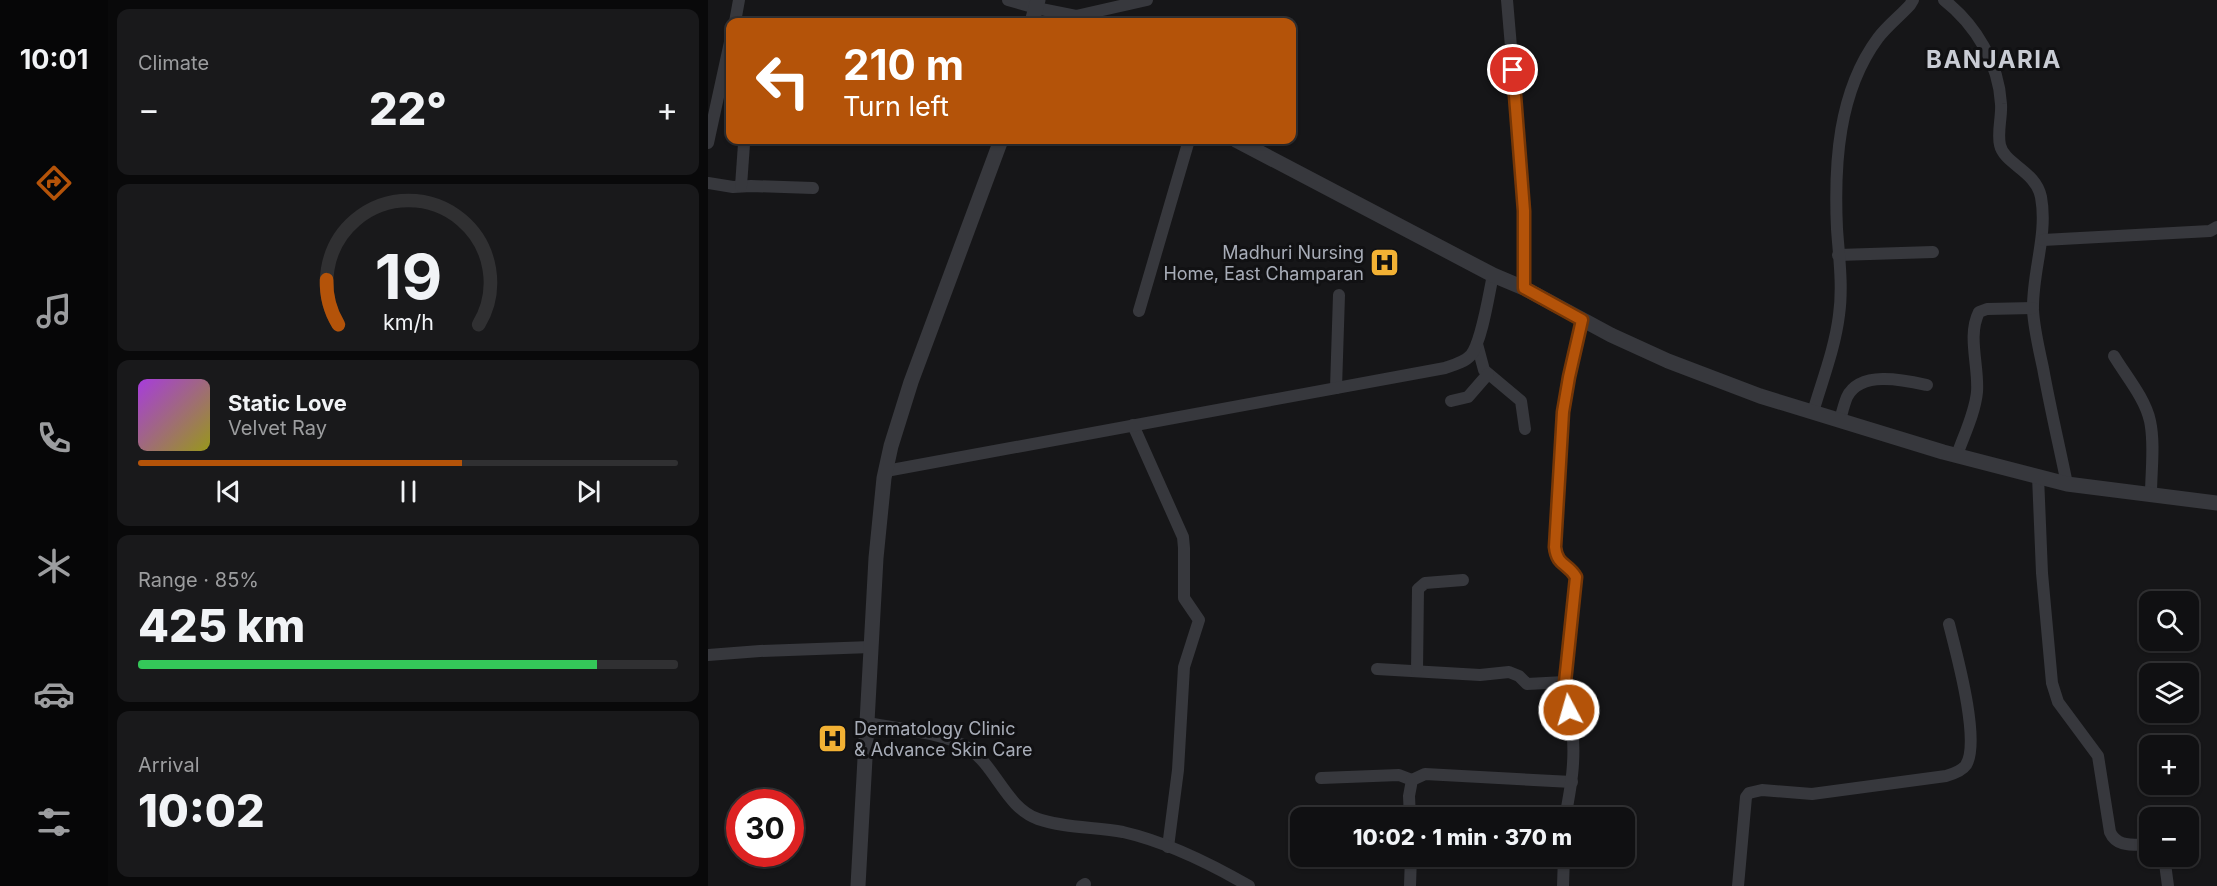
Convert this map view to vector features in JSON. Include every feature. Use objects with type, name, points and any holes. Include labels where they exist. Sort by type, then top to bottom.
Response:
[{"type":"street","points":[[736,18],[739,0]]},
{"type":"street","points":[[1008,0],[1036,10],[1076,16],[1147,0]]},
{"type":"street","points":[[1507,0],[1524,211],[1524,288]]},
{"type":"street","points":[[1813,412],[1839,315],[1836,199],[1838,141],[1845,112],[1858,72],[1871,49],[1880,35],[1913,0]]},
{"type":"street","points":[[1944,0],[1959,12],[1990,58],[2000,84],[2000,147],[2038,187],[2042,200],[2043,240],[2034,279],[2034,321],[2067,483]]},
{"type":"street","points":[[708,144],[726,61]]},
{"type":"street","points":[[741,186],[744,144]]},
{"type":"street","points":[[858,886],[876,558],[886,471],[891,446],[915,371],[1000,144]]},
{"type":"street","points":[[1139,311],[1188,144]]},
{"type":"street","points":[[1244,144],[1493,275],[1524,288],[1611,336],[1668,361],[1760,396],[1957,455],[2067,483],[2217,503]]},
{"type":"street","points":[[708,183],[733,187],[813,188]]},
{"type":"street","points":[[2043,240],[2210,231],[2217,227]]},
{"type":"street","points":[[1838,255],[1933,252]]},
{"type":"street","points":[[886,471],[1445,368],[1471,355],[1477,344],[1493,275]]},
{"type":"street","points":[[1336,388],[1339,295]]},
{"type":"street","points":[[1957,455],[1977,393],[1976,319],[1979,312],[1987,309],[2033,308]]},
{"type":"street","points":[[1567,807],[1572,782],[1574,748],[1572,724],[1565,696],[1565,682],[1576,577],[1573,571],[1559,562],[1555,547],[1563,412],[1582,320]]},
{"type":"street","points":[[1477,344],[1480,361],[1488,374],[1521,401],[1526,429]]},
{"type":"street","points":[[2114,356],[2144,405],[2150,420],[2151,495]]},
{"type":"street","points":[[1451,401],[1468,397],[1488,374]]},
{"type":"street","points":[[1840,420],[1847,397],[1858,385],[1890,379],[1928,385]]},
{"type":"street","points":[[1133,425],[1180,529],[1184,548],[1184,598],[1199,620],[1184,667],[1178,770],[1168,847]]},
{"type":"street","points":[[2038,476],[2042,573],[2055,693],[2064,711],[2098,756],[2113,840],[2119,843],[2139,844]]},
{"type":"street","points":[[1417,671],[1418,589],[1425,583],[1463,580]]},
{"type":"street","points":[[1738,886],[1746,797],[1749,793],[1762,790],[1812,794],[1868,787],[1946,776],[1958,772],[1966,765],[1970,751],[1969,714],[1964,679],[1949,624]]},
{"type":"street","points":[[708,655],[759,651],[872,648]]},
{"type":"street","points":[[1377,669],[1480,675],[1509,672],[1519,676],[1527,684],[1565,682]]},
{"type":"street","points":[[867,723],[948,739],[967,747],[979,757],[1018,807],[1036,818],[1125,833],[1168,847],[1246,885]]},
{"type":"street","points":[[1321,778],[1399,775],[1412,780],[1431,774],[1572,782]]},
{"type":"street","points":[[1410,807],[1412,780]]},
{"type":"street","points":[[1410,886],[1411,867]]},
{"type":"street","points":[[1563,886],[1564,867]]},
{"type":"street","points":[[2165,867],[2168,886]]},
{"type":"building","points":[[1379,254],[1395,260],[1389,273],[1374,267]]},
{"type":"building","points":[[827,730],[841,731],[839,751],[825,749]]},
{"type":"place","name":"Madhuri Nursing Home, East Champaran","points":[[1385,263]]},
{"type":"place","name":"Dermatology Clinic & Advance Skin Care","points":[[833,739]]},
{"type":"district","name":"BANJARIA","points":[[1994,60]]},
{"type":"route","points":[[1513,70],[1524,211],[1524,288],[1582,320],[1563,412],[1555,547],[1559,562],[1573,571],[1576,577],[1565,682],[1565,696],[1569,710]]}]
